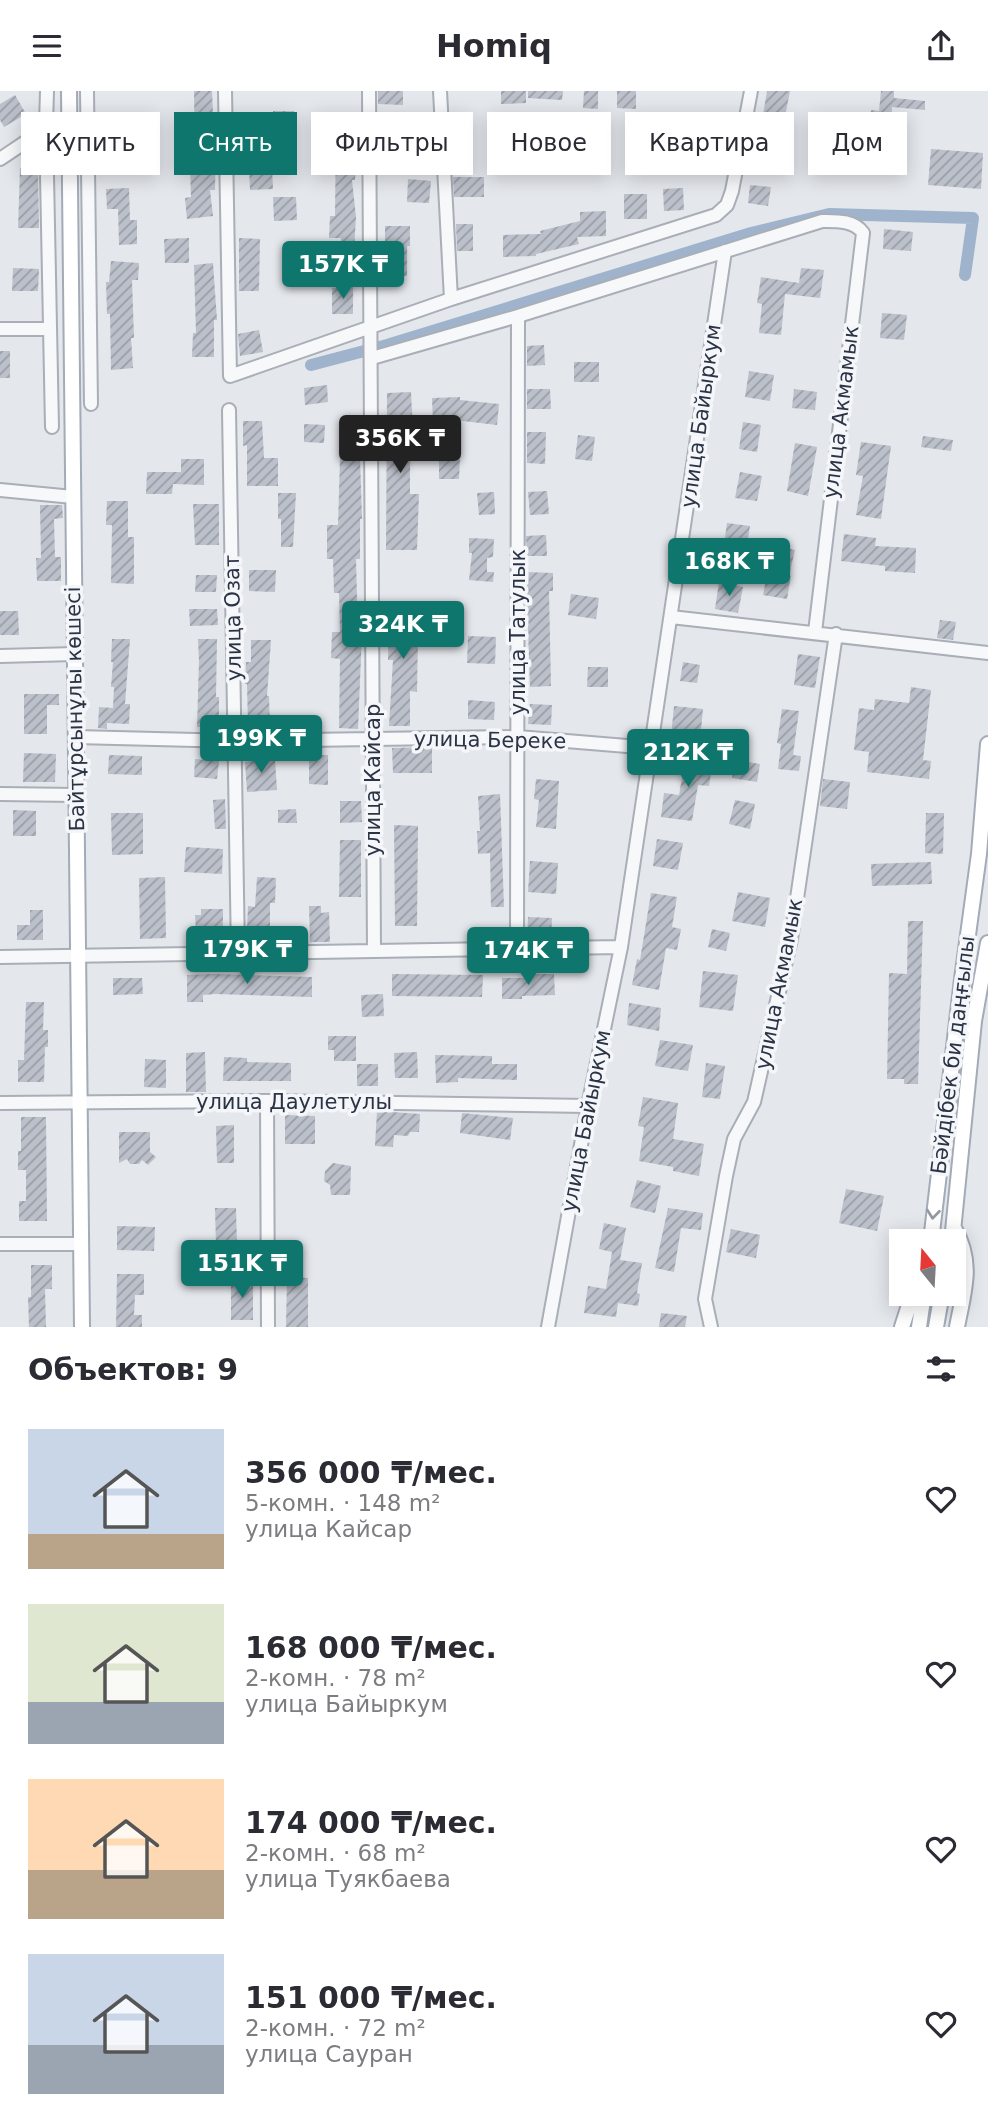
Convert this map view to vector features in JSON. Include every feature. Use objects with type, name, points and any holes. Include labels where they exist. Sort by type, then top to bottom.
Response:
[{"type":"main road","name":"Байтұрсынұлы көшесі","points":[[69,91],[82,1327]]},
{"type":"main road","name":"Бәйдібек би даңғылы","points":[[932,1229],[979,854],[988,744]]},
{"type":"main road","name":"Бәйдібек би даңғылы","points":[[954,1229],[974,1021],[985,976],[988,943]]},
{"type":"main road","points":[[902,1327],[909,1306]]},
{"type":"main road","points":[[919,1327],[922,1306]]},
{"type":"main road","points":[[936,1327],[940,1306]]},
{"type":"main road","points":[[957,1327],[961,1306]]},
{"type":"street","points":[[46,112],[47,91]]},
{"type":"street","points":[[87,91],[91,404]]},
{"type":"street","points":[[225,91],[230,376],[370,331],[451,299],[716,215],[727,205],[732,191],[751,91]]},
{"type":"street","points":[[369,91],[370,331]]},
{"type":"street","points":[[440,91],[451,299]]},
{"type":"street","points":[[0,159],[21,145]]},
{"type":"street","points":[[47,175],[52,427]]},
{"type":"street","name":"улица Акмамык","points":[[725,251],[821,221],[854,225],[863,233],[815,632]]},
{"type":"street","points":[[372,358],[518,316],[725,251]]},
{"type":"street","name":"улица Байыркум","points":[[548,1327],[588,1106],[621,947],[725,251]]},
{"type":"street","name":"улица Татулык","points":[[517,949],[518,316]]},
{"type":"street","points":[[0,329],[50,328]]},
{"type":"street","name":"улица Кайсар","points":[[370,331],[374,950]]},
{"type":"street","name":"улица Озат","points":[[229,410],[239,953]]},
{"type":"street","points":[[0,490],[73,497]]},
{"type":"street","points":[[671,617],[988,653]]},
{"type":"street","name":"улица Акмамык","points":[[711,1327],[705,1299],[726,1176],[734,1139],[754,1102],[791,939],[836,634]]},
{"type":"street","points":[[0,656],[75,654]]},
{"type":"street","name":"улица Береке","points":[[76,737],[235,741],[518,737],[651,748]]},
{"type":"street","points":[[0,794],[76,795]]},
{"type":"street","points":[[0,957],[621,947]]},
{"type":"street","points":[[267,1101],[268,1327]]},
{"type":"street","name":"улица Даулетулы","points":[[0,1103],[267,1101],[588,1106]]},
{"type":"street","points":[[0,1244],[81,1244]]},
{"type":"building","points":[[194,91],[212,91],[213,112],[194,112]]},
{"type":"building","points":[[378,91],[403,91],[403,105],[378,104]]},
{"type":"building","points":[[501,91],[526,91],[526,103],[501,104]]},
{"type":"building","points":[[528,91],[563,91],[562,100],[528,98]]},
{"type":"building","points":[[584,91],[598,91],[598,109],[583,108]]},
{"type":"building","points":[[617,91],[636,91],[636,109],[617,108]]},
{"type":"building","points":[[767,91],[790,91],[786,112],[763,112]]},
{"type":"building","points":[[881,91],[894,91],[894,98],[925,101],[925,110],[892,107],[892,112],[871,112],[879,111]]},
{"type":"building","points":[[15,95],[25,112],[21,112],[21,117],[4,127],[0,120],[0,104]]},
{"type":"building","points":[[931,149],[983,153],[981,189],[928,185]]},
{"type":"building","points":[[21,168],[21,175],[38,175],[39,228],[18,228]]},
{"type":"building","points":[[190,175],[215,175],[215,190],[210,190],[213,216],[187,219],[185,198],[191,197]]},
{"type":"building","points":[[249,175],[272,175],[273,189],[250,190]]},
{"type":"building","points":[[335,175],[355,175],[355,180],[352,180],[356,217],[354,250],[361,250],[361,268],[340,268],[341,238],[329,238],[330,216],[335,216]]},
{"type":"building","points":[[453,177],[484,177],[484,197],[454,197]]},
{"type":"building","points":[[408,179],[431,181],[429,203],[407,202]]},
{"type":"building","points":[[750,185],[771,187],[768,206],[748,203]]},
{"type":"building","points":[[129,188],[130,220],[137,220],[137,244],[119,245],[118,209],[107,209],[106,189]]},
{"type":"building","points":[[683,188],[684,210],[664,211],[663,189]]},
{"type":"building","points":[[624,194],[647,194],[647,219],[624,219]]},
{"type":"building","points":[[273,197],[296,197],[297,220],[274,221]]},
{"type":"building","points":[[606,211],[606,236],[577,237],[579,244],[536,256],[503,257],[503,235],[541,234],[540,231],[580,221],[580,212]]},
{"type":"building","points":[[456,224],[473,224],[473,251],[457,251]]},
{"type":"building","points":[[385,226],[410,226],[407,276],[381,277],[381,249],[385,249]]},
{"type":"building","points":[[884,229],[913,232],[911,251],[883,249]]},
{"type":"building","points":[[189,238],[189,263],[165,263],[164,239]]},
{"type":"building","points":[[239,238],[260,239],[259,291],[239,291]]},
{"type":"building","points":[[111,261],[139,263],[138,280],[132,280],[133,368],[111,370],[110,314],[107,314],[106,282],[109,282]]},
{"type":"building","points":[[213,263],[217,320],[214,320],[214,357],[192,357],[193,333],[196,333],[194,265]]},
{"type":"building","points":[[13,268],[39,269],[38,291],[12,291]]},
{"type":"building","points":[[801,268],[824,270],[820,298],[785,294],[781,335],[759,333],[762,304],[757,303],[761,277],[799,283]]},
{"type":"building","points":[[353,287],[353,314],[332,314],[332,288]]},
{"type":"building","points":[[882,313],[907,315],[904,340],[880,338]]},
{"type":"building","points":[[259,330],[263,352],[240,356],[238,334]]},
{"type":"building","points":[[544,345],[545,365],[527,366],[527,346]]},
{"type":"building","points":[[0,351],[10,351],[10,378],[0,378]]},
{"type":"building","points":[[574,362],[599,362],[599,382],[574,382]]},
{"type":"building","points":[[749,371],[774,375],[770,401],[745,397]]},
{"type":"building","points":[[327,385],[328,402],[305,405],[304,388]]},
{"type":"building","points":[[527,389],[550,389],[551,409],[527,409]]},
{"type":"building","points":[[794,389],[817,392],[815,410],[792,408]]},
{"type":"building","points":[[411,392],[414,451],[410,451],[410,494],[419,494],[417,550],[386,550],[387,393]]},
{"type":"building","points":[[460,397],[460,400],[499,404],[497,425],[463,421],[433,423],[432,398]]},
{"type":"building","points":[[243,421],[262,421],[264,458],[278,458],[278,486],[247,486],[247,445],[243,446]]},
{"type":"building","points":[[743,422],[761,425],[757,452],[739,449]]},
{"type":"building","points":[[304,424],[325,425],[324,443],[304,442]]},
{"type":"building","points":[[527,432],[546,432],[545,464],[527,463]]},
{"type":"building","points":[[578,435],[595,437],[592,461],[575,459]]},
{"type":"building","points":[[923,436],[953,440],[951,451],[921,447]]},
{"type":"building","points":[[861,442],[891,446],[881,519],[856,515],[863,476],[856,475]]},
{"type":"building","points":[[795,443],[817,447],[808,496],[787,491]]},
{"type":"building","points":[[340,458],[360,458],[362,519],[360,559],[356,559],[358,633],[362,633],[358,729],[339,728],[340,659],[331,658],[332,632],[340,632],[339,593],[334,593],[333,559],[327,559],[327,525],[338,525]]},
{"type":"building","points":[[181,459],[204,459],[204,485],[173,484],[172,494],[146,494],[147,472],[181,472]]},
{"type":"building","points":[[439,459],[460,459],[459,479],[439,479]]},
{"type":"building","points":[[740,472],[762,476],[757,501],[735,498]]},
{"type":"building","points":[[547,491],[549,514],[530,515],[528,492]]},
{"type":"building","points":[[494,492],[495,514],[479,515],[477,493]]},
{"type":"building","points":[[278,493],[296,493],[293,547],[281,547]]},
{"type":"building","points":[[107,501],[128,501],[128,537],[134,537],[134,584],[111,583],[112,525],[106,525]]},
{"type":"building","points":[[193,504],[219,504],[219,545],[195,545]]},
{"type":"building","points":[[40,505],[62,505],[63,518],[54,519],[55,557],[61,557],[61,581],[37,581],[36,558],[41,558]]},
{"type":"building","points":[[727,523],[750,526],[744,563],[722,560]]},
{"type":"building","points":[[844,534],[876,538],[875,546],[916,548],[915,573],[885,571],[885,566],[841,561]]},
{"type":"building","points":[[546,535],[547,556],[527,556],[526,536]]},
{"type":"building","points":[[469,538],[494,539],[493,557],[487,558],[487,572],[494,572],[493,582],[469,580],[472,553],[469,553]]},
{"type":"building","points":[[773,545],[795,550],[787,599],[763,595]]},
{"type":"building","points":[[249,570],[276,570],[275,592],[249,591]]},
{"type":"building","points":[[526,572],[553,573],[553,591],[549,591],[551,686],[530,687]]},
{"type":"building","points":[[196,575],[217,575],[216,592],[195,592]]},
{"type":"building","points":[[719,582],[743,587],[738,613],[715,609]]},
{"type":"building","points":[[571,594],[599,598],[596,619],[568,615]]},
{"type":"building","points":[[391,602],[419,605],[415,635],[418,635],[417,692],[410,691],[410,726],[389,726],[393,660],[388,660]]},
{"type":"building","points":[[189,609],[217,609],[218,625],[190,626]]},
{"type":"building","points":[[0,611],[18,611],[19,635],[0,635]]},
{"type":"building","points":[[940,620],[956,622],[953,640],[937,638]]},
{"type":"building","points":[[468,636],[496,637],[495,664],[467,663]]},
{"type":"building","points":[[112,639],[130,639],[125,704],[130,704],[129,724],[107,723],[107,729],[98,728],[99,707],[113,708]]},
{"type":"building","points":[[198,639],[217,639],[216,697],[219,697],[219,726],[197,727]]},
{"type":"building","points":[[251,640],[271,640],[267,696],[270,728],[248,728],[245,684],[246,662],[251,662]]},
{"type":"building","points":[[798,654],[820,657],[815,688],[794,685]]},
{"type":"building","points":[[683,662],[700,665],[697,683],[680,681]]},
{"type":"building","points":[[588,667],[608,667],[608,687],[587,687]]},
{"type":"building","points":[[911,687],[931,690],[923,760],[931,761],[929,779],[867,772],[869,752],[854,750],[859,708],[874,710],[875,699],[909,703]]},
{"type":"building","points":[[24,694],[59,694],[59,705],[47,705],[47,734],[24,734]]},
{"type":"building","points":[[468,700],[495,702],[494,720],[468,719]]},
{"type":"building","points":[[530,704],[552,705],[551,725],[528,724]]},
{"type":"building","points":[[674,706],[703,709],[700,740],[671,737]]},
{"type":"building","points":[[782,709],[799,711],[793,755],[801,756],[799,771],[778,769],[781,744],[777,743]]},
{"type":"building","points":[[432,747],[432,773],[393,773],[392,748]]},
{"type":"building","points":[[24,753],[56,754],[55,782],[23,782]]},
{"type":"building","points":[[109,755],[142,756],[142,775],[108,774]]},
{"type":"building","points":[[263,755],[264,761],[275,760],[277,790],[247,792],[245,762],[252,761],[252,756]]},
{"type":"building","points":[[309,755],[328,755],[328,785],[309,784]]},
{"type":"building","points":[[686,755],[713,760],[709,786],[698,785],[692,821],[661,817],[664,793],[679,795]]},
{"type":"building","points":[[195,759],[219,761],[217,779],[194,777]]},
{"type":"building","points":[[735,760],[760,764],[757,782],[732,778]]},
{"type":"building","points":[[536,779],[559,781],[556,829],[536,827],[539,800],[534,799]]},
{"type":"building","points":[[823,779],[850,782],[847,809],[820,806]]},
{"type":"building","points":[[500,794],[504,907],[491,907],[490,853],[478,854],[478,796]]},
{"type":"building","points":[[225,799],[226,829],[215,829],[213,800]]},
{"type":"building","points":[[735,800],[755,804],[750,829],[729,824]]},
{"type":"building","points":[[340,801],[361,801],[362,822],[340,823]]},
{"type":"building","points":[[296,809],[297,823],[278,823],[278,810]]},
{"type":"building","points":[[13,810],[36,811],[36,836],[13,836]]},
{"type":"building","points":[[111,813],[143,813],[143,854],[112,855]]},
{"type":"building","points":[[926,813],[944,813],[943,854],[925,853]]},
{"type":"building","points":[[394,825],[418,826],[417,926],[395,926]]},
{"type":"building","points":[[657,839],[683,843],[678,870],[653,866]]},
{"type":"building","points":[[340,840],[361,840],[361,897],[339,897]]},
{"type":"building","points":[[186,847],[223,849],[222,874],[184,872]]},
{"type":"building","points":[[530,861],[558,863],[556,894],[528,892]]},
{"type":"building","points":[[931,862],[932,884],[872,886],[871,864]]},
{"type":"building","points":[[165,877],[166,938],[140,939],[139,878]]},
{"type":"building","points":[[257,877],[276,878],[275,903],[270,903],[270,930],[247,930],[248,906],[255,907]]},
{"type":"building","points":[[738,892],[770,898],[765,927],[732,921]]},
{"type":"building","points":[[651,893],[677,897],[672,927],[681,929],[677,950],[666,948],[659,990],[632,985],[637,959],[640,960]]},
{"type":"building","points":[[309,906],[321,906],[321,913],[329,912],[330,942],[310,942]]},
{"type":"building","points":[[201,909],[223,909],[223,931],[196,931],[195,915],[201,915]]},
{"type":"building","points":[[30,910],[43,910],[43,940],[17,940],[17,925],[30,925]]},
{"type":"building","points":[[528,917],[552,918],[551,939],[527,940]]},
{"type":"building","points":[[908,921],[923,921],[918,1084],[904,1084],[904,1079],[887,1079],[889,973],[907,974]]},
{"type":"building","points":[[712,929],[730,933],[726,951],[708,947]]},
{"type":"building","points":[[703,971],[738,975],[733,1011],[699,1007]]},
{"type":"building","points":[[392,974],[483,975],[482,997],[392,996]]},
{"type":"building","points":[[532,974],[554,974],[555,995],[502,999],[502,978],[532,978]]},
{"type":"building","points":[[187,975],[312,977],[312,997],[215,994],[203,995],[203,1002],[187,1002]]},
{"type":"building","points":[[113,978],[142,978],[143,994],[113,995]]},
{"type":"building","points":[[383,994],[384,1016],[362,1017],[361,995]]},
{"type":"building","points":[[26,1002],[44,1002],[43,1030],[48,1030],[48,1047],[45,1047],[44,1082],[18,1082],[18,1060],[24,1060]]},
{"type":"building","points":[[629,1003],[661,1008],[659,1031],[627,1025]]},
{"type":"building","points":[[328,1036],[356,1036],[356,1061],[334,1061],[334,1050],[328,1050]]},
{"type":"building","points":[[660,1040],[693,1045],[688,1071],[655,1066]]},
{"type":"building","points":[[205,1052],[206,1092],[186,1092],[186,1053]]},
{"type":"building","points":[[417,1052],[418,1078],[395,1078],[394,1053]]},
{"type":"building","points":[[435,1055],[492,1056],[492,1064],[517,1064],[517,1080],[458,1078],[458,1082],[436,1083]]},
{"type":"building","points":[[224,1057],[247,1058],[247,1062],[291,1063],[291,1081],[223,1081]]},
{"type":"building","points":[[145,1059],[166,1060],[166,1088],[144,1087]]},
{"type":"building","points":[[706,1063],[725,1066],[720,1099],[702,1097]]},
{"type":"building","points":[[357,1064],[378,1064],[378,1086],[357,1086]]},
{"type":"building","points":[[643,1097],[678,1103],[673,1139],[704,1144],[699,1176],[673,1171],[673,1167],[639,1161],[644,1127],[638,1126]]},
{"type":"building","points":[[377,1111],[420,1114],[419,1132],[410,1132],[408,1136],[394,1135],[393,1147],[375,1146]]},
{"type":"building","points":[[462,1113],[513,1118],[510,1140],[460,1133]]},
{"type":"building","points":[[285,1115],[315,1116],[315,1144],[285,1144]]},
{"type":"building","points":[[21,1117],[46,1117],[47,1221],[19,1221],[19,1201],[26,1201],[26,1170],[18,1170]]},
{"type":"building","points":[[234,1125],[234,1163],[217,1163],[216,1126]]},
{"type":"building","points":[[119,1132],[150,1132],[150,1152],[156,1157],[148,1165],[142,1160],[139,1164],[130,1164],[127,1159],[119,1163]]},
{"type":"building","points":[[333,1163],[351,1166],[350,1195],[331,1195],[330,1185],[324,1181],[325,1171]]},
{"type":"building","points":[[637,1180],[661,1186],[655,1213],[630,1207]]},
{"type":"building","points":[[846,1189],[884,1196],[877,1231],[839,1223]]},
{"type":"building","points":[[215,1208],[236,1208],[237,1246],[216,1246]]},
{"type":"building","points":[[668,1208],[703,1213],[701,1230],[681,1228],[674,1272],[655,1268]]},
{"type":"building","points":[[604,1223],[626,1228],[620,1260],[642,1263],[637,1293],[640,1294],[638,1306],[618,1303],[616,1317],[584,1313],[588,1286],[606,1289],[612,1252],[599,1249]]},
{"type":"building","points":[[117,1226],[155,1227],[154,1251],[117,1250]]},
{"type":"building","points":[[731,1229],[760,1235],[756,1258],[726,1252]]},
{"type":"building","points":[[31,1265],[52,1265],[52,1289],[45,1289],[46,1327],[29,1327]]},
{"type":"building","points":[[117,1274],[144,1274],[144,1295],[135,1295],[134,1315],[142,1315],[142,1327],[116,1327]]},
{"type":"building","points":[[287,1277],[308,1278],[308,1327],[286,1327]]},
{"type":"building","points":[[231,1281],[253,1281],[253,1320],[231,1320]]},
{"type":"building","points":[[661,1313],[687,1316],[685,1327],[659,1327]]},
{"type":"waterway","points":[[311,365],[387,345],[751,233],[829,214],[973,218],[965,275]]}]
